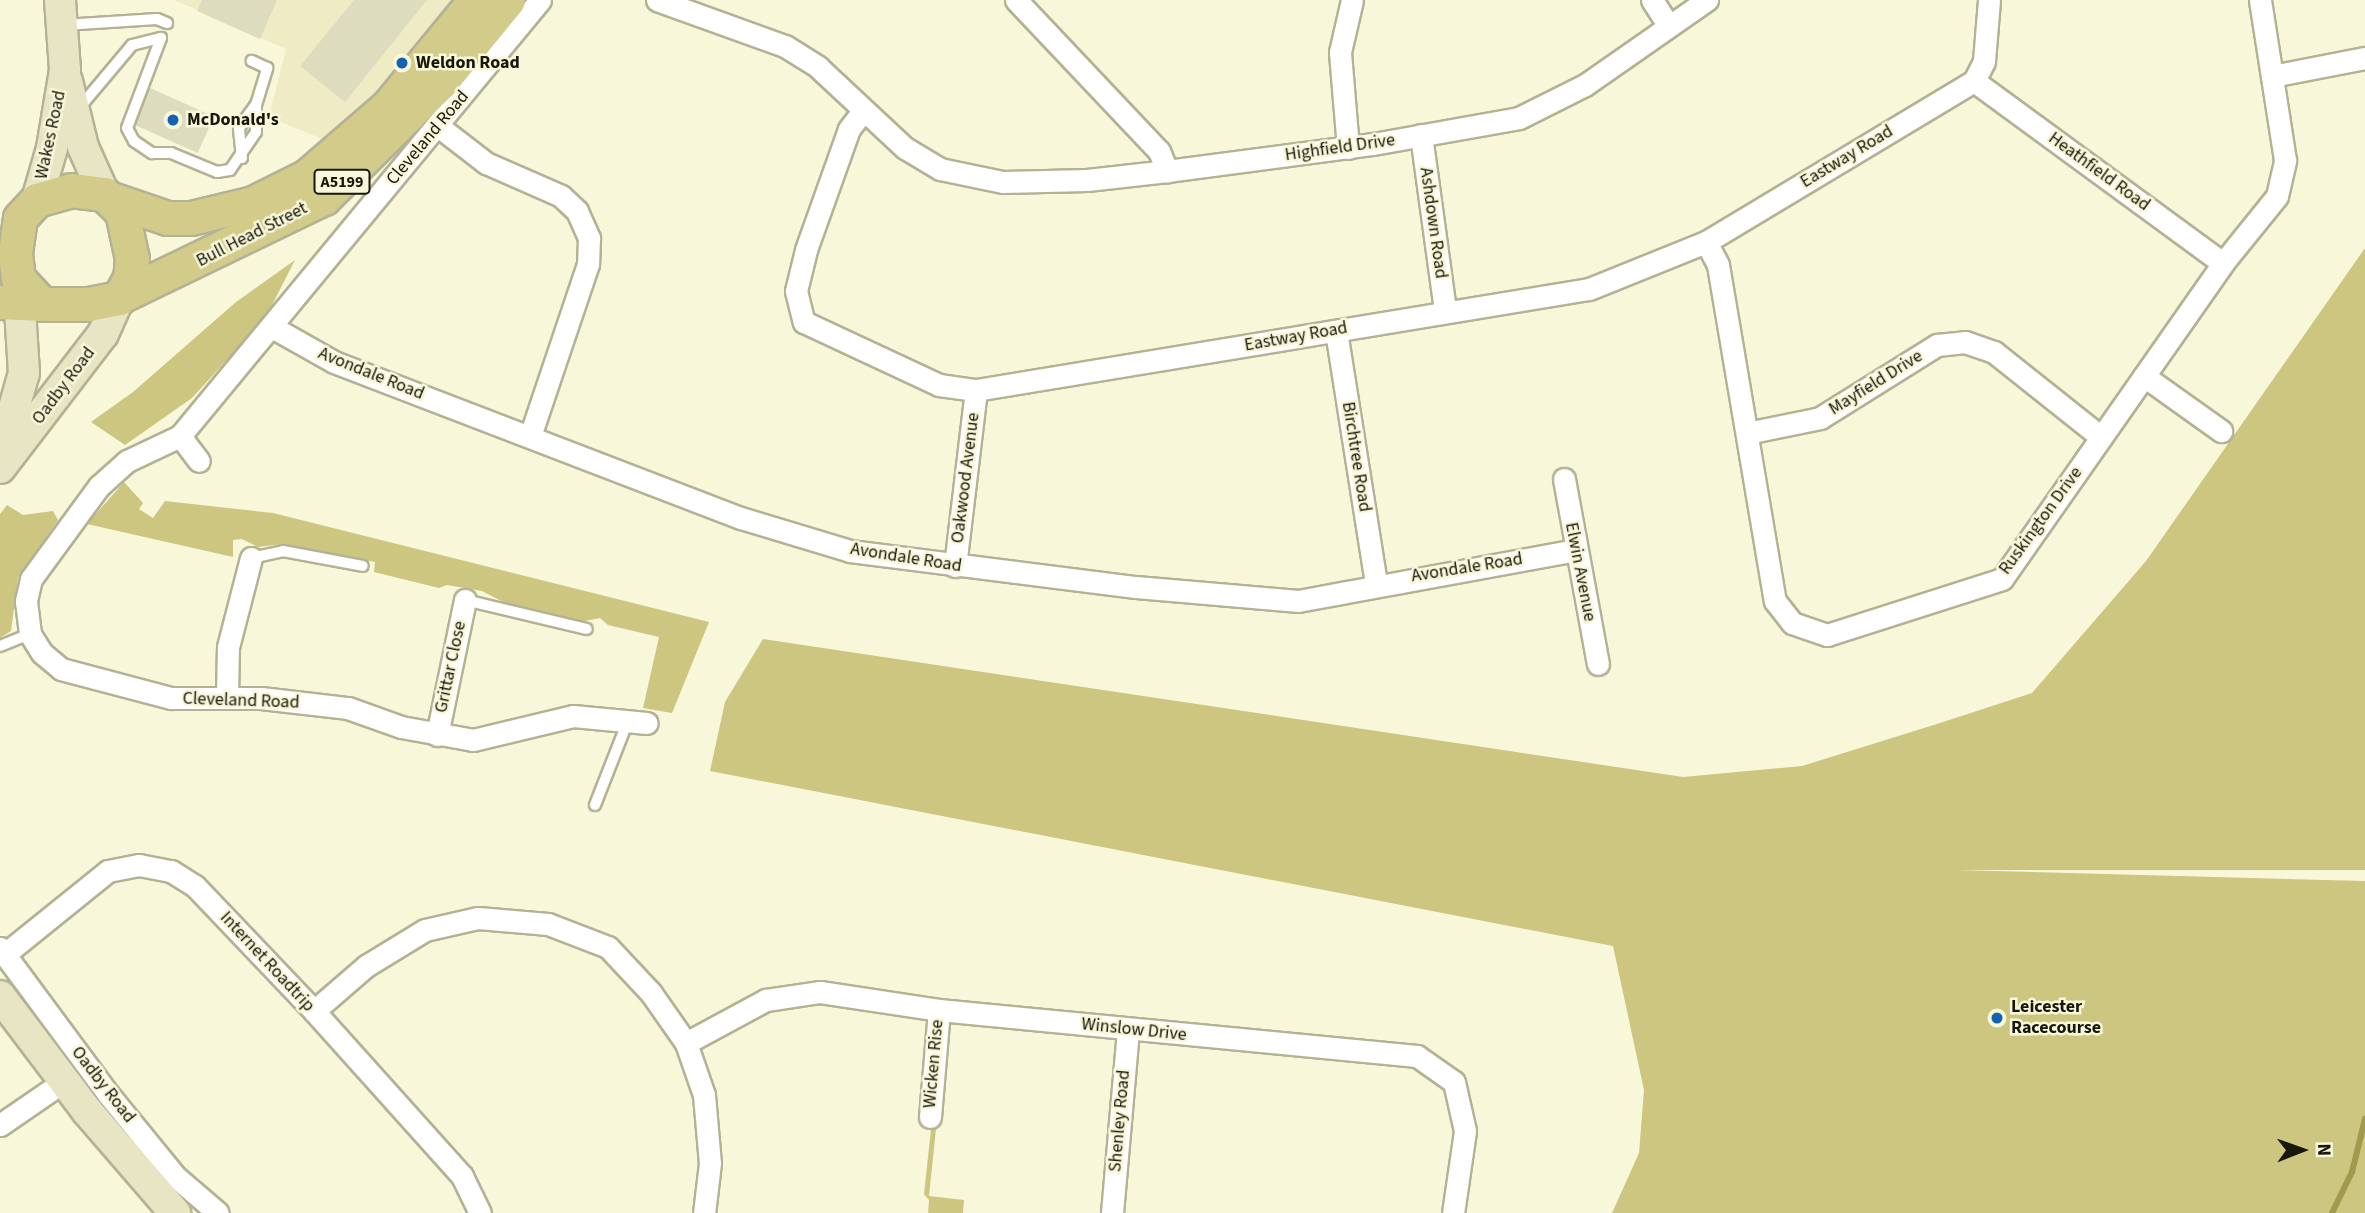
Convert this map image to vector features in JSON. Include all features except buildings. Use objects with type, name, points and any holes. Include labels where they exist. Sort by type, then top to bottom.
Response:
[{"type":"main road","name":"Bull Head Street","points":[[107,196],[167,218],[191,218],[253,203],[307,176],[388,106],[475,0]]},
{"type":"main road","name":"Bull Head Street","points":[[121,297],[324,198],[440,83],[508,0]]},
{"type":"main road","name":"Wakes Road","points":[[62,13],[65,70],[86,159],[107,196]]},
{"type":"main road","name":"Wakes Road","points":[[33,203],[52,148],[65,70]]},
{"type":"main road","points":[[0,226],[33,203],[71,190],[107,196],[128,226],[130,278],[121,297],[89,304],[20,297],[16,233],[33,203]]},
{"type":"main road","name":"Oadby Road","points":[[0,433],[12,415],[24,373],[20,297]]},
{"type":"main road","name":"Oadby Road","points":[[0,468],[103,334],[121,297]]},
{"type":"main road","points":[[0,337],[7,371],[0,415]]},
{"type":"main road","name":"Oadby Road","points":[[0,996],[64,1080],[175,1213]]},
{"type":"street","name":"Cleveland Road","points":[[540,0],[438,127],[180,436],[127,461],[84,505],[31,579],[26,601],[30,634],[51,662],[76,675],[171,698],[227,697],[348,708],[437,735],[491,737],[573,716],[638,722]]},
{"type":"street","name":"Highfield Drive","points":[[657,0],[785,46],[818,67],[905,148],[940,169],[1003,182],[1087,180],[1167,171],[1348,148],[1520,118],[1585,85],[1707,0]]},
{"type":"street","points":[[1016,0],[1159,151],[1167,171]]},
{"type":"street","points":[[1348,148],[1340,52],[1352,0]]},
{"type":"street","points":[[1652,0],[1669,26]]},
{"type":"street","points":[[1974,81],[1984,61],[1989,0]]},
{"type":"street","name":"Ruskington Drive","points":[[1706,242],[1718,265],[1774,601],[1793,623],[1827,635],[2002,579],[2223,262],[2277,196],[2285,160],[2260,0]]},
{"type":"street","points":[[2272,76],[2365,58]]},
{"type":"street","name":"Eastway Road","points":[[863,111],[849,129],[806,250],[796,291],[804,322],[939,385],[976,390],[1589,289],[1706,242],[1974,81]]},
{"type":"street","name":"Heathfield Road","points":[[1974,81],[2223,262]]},
{"type":"street","points":[[438,127],[486,163],[561,196],[577,211],[589,238],[588,264],[530,436]]},
{"type":"street","name":"Ashdown Road","points":[[1422,135],[1445,311]]},
{"type":"street","name":"Avondale Road","points":[[272,327],[334,362],[741,518],[850,551],[956,566],[1298,601],[1376,583],[1575,550]]},
{"type":"street","name":"Birchtree Road","points":[[1336,331],[1376,583]]},
{"type":"street","name":"Mayfield Drive","points":[[1747,433],[1820,418],[1937,345],[1965,342],[1994,352],[2101,437]]},
{"type":"street","points":[[2144,376],[2221,431]]},
{"type":"street","name":"Oakwood Avenue","points":[[956,566],[976,390]]},
{"type":"street","points":[[180,436],[199,461]]},
{"type":"street","name":"Elwin Avenue","points":[[1564,479],[1598,664]]},
{"type":"street","points":[[227,697],[228,647],[251,558]]},
{"type":"street","name":"Grittar Close","points":[[437,735],[465,600]]},
{"type":"street","name":"Internet Roadtrip","points":[[2,951],[108,871],[139,865],[171,870],[195,886],[314,1011],[462,1176],[480,1213]]},
{"type":"street","points":[[314,1011],[366,966],[425,930],[478,918],[548,924],[608,947],[651,993],[686,1043],[704,1095],[710,1163],[705,1213]]},
{"type":"street","name":"Oadby Road","points":[[2,951],[133,1125],[176,1177],[218,1213]]},
{"type":"street","name":"Winslow Drive","points":[[686,1043],[766,1000],[820,992],[939,1010],[1418,1056],[1454,1082],[1465,1131],[1453,1213]]},
{"type":"street","name":"Wicken Rise","points":[[930,1117],[939,1010]]},
{"type":"street","name":"Shenley Road","points":[[1112,1213],[1128,1030]]},
{"type":"street","points":[[0,1125],[64,1080]]},
{"type":"lane","points":[[62,13],[157,19],[167,23]]},
{"type":"lane","points":[[76,113],[132,45],[161,38],[126,122],[134,141],[152,153],[172,153],[217,172],[230,170],[242,158],[256,132],[256,106],[267,68],[252,61]]},
{"type":"lane","points":[[242,158],[239,128],[256,106]]},
{"type":"lane","points":[[251,558],[283,551],[363,566]]},
{"type":"lane","points":[[465,600],[587,629]]},
{"type":"lane","points":[[0,646],[30,634]]},
{"type":"lane","points":[[595,805],[638,722]]},
{"type":"shaded area","points":[[174,0],[466,0],[345,131],[325,140],[269,117],[286,49]]},
{"type":"shaded area","points":[[2365,248],[2365,870],[1955,870],[2365,881],[2365,1213],[1612,1213],[1639,1153],[1644,1090],[1613,946],[710,771],[725,702],[763,639],[1683,777],[1802,766],[1940,723],[2032,693],[2146,561]]},
{"type":"shaded area","points":[[295,260],[266,317],[192,398],[125,445],[91,422],[133,392],[236,302]]},
{"type":"shaded area","points":[[124,482],[143,503],[139,509],[153,518],[165,501],[273,513],[709,622],[672,713],[643,708],[659,637],[608,625],[600,618],[580,622],[507,604],[482,591],[447,585],[439,588],[374,572],[375,562],[283,544],[258,547],[242,539],[233,540],[233,557],[87,524]]},
{"type":"shaded area","points":[[7,505],[23,515],[53,511],[58,520],[18,578],[11,631],[0,638],[0,514]]},
{"type":"shaded area","points":[[931,1129],[936,1129],[929,1196],[964,1200],[963,1213],[928,1213],[929,1200],[924,1194]]},
{"type":"waterway","points":[[2332,1213],[2352,1172],[2365,1119]]},
{"type":"place","name":"Weldon Road","points":[[402,63]]},
{"type":"place","name":"McDonald's","points":[[173,120]]},
{"type":"place","name":"Leicester Racecourse","points":[[1997,1018]]}]
